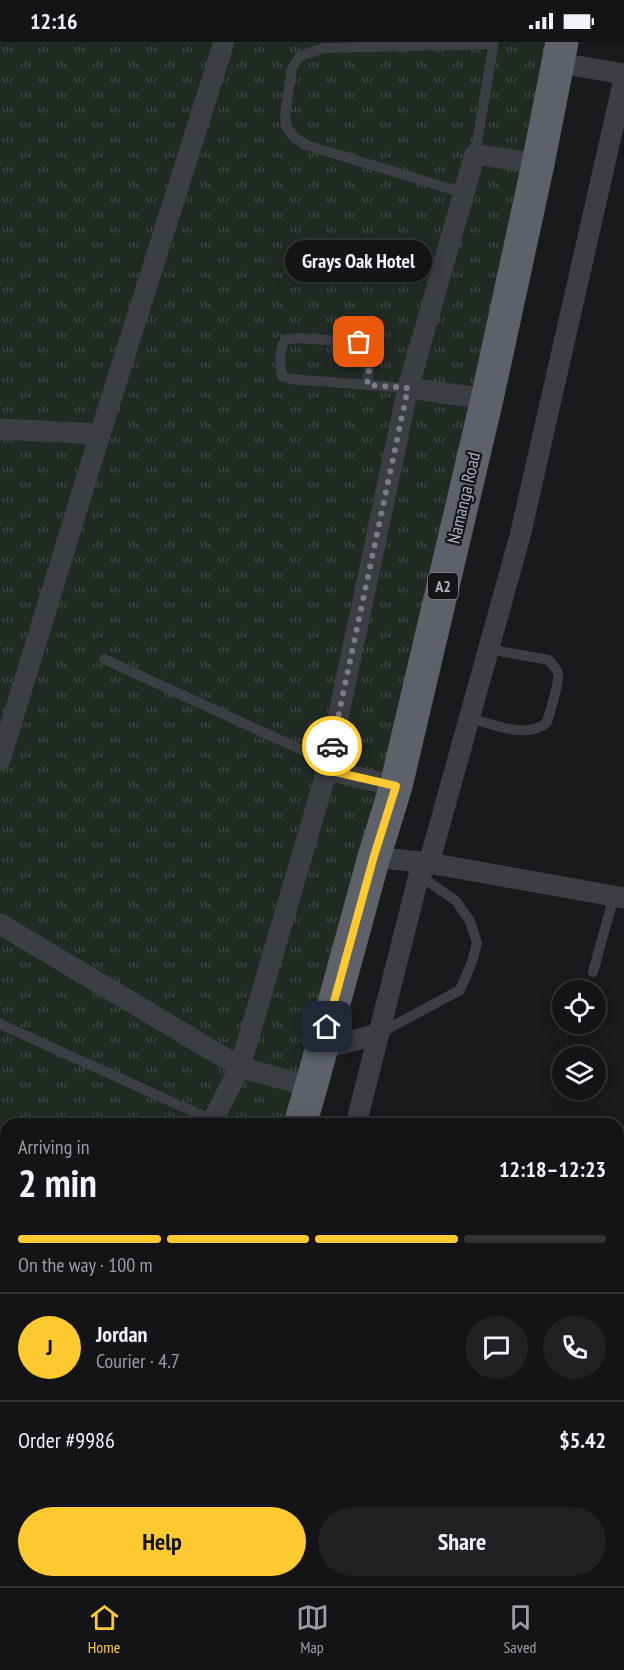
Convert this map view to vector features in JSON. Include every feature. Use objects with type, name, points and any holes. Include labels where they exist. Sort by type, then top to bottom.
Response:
[{"type":"highway","name":"Namanga Road","points":[[302,1118],[374,856],[396,786],[487,399],[560,52]]},
{"type":"street","points":[[0,760],[224,42]]},
{"type":"street","points":[[560,52],[624,74]]},
{"type":"street","points":[[357,1118],[378,1034],[424,869],[520,536],[624,79]]},
{"type":"street","points":[[214,1118],[240,1067],[327,766],[408,388],[475,154],[538,164]]},
{"type":"street","points":[[408,388],[487,399]]},
{"type":"street","points":[[0,429],[100,434]]},
{"type":"street","points":[[327,766],[396,786]]},
{"type":"street","points":[[374,856],[424,869],[619,897]]},
{"type":"street","points":[[0,924],[240,1067],[311,1087]]},
{"type":"street","points":[[321,1049],[378,1034]]},
{"type":"lane","points":[[464,193],[306,145],[294,137],[287,128],[285,114],[292,68],[300,56],[324,48],[494,43],[475,154]]},
{"type":"lane","points":[[367,385],[370,358],[368,345],[359,342],[285,340],[282,346],[282,376],[290,379],[367,385],[408,388]]},
{"type":"lane","points":[[469,718],[515,730],[529,731],[548,722],[558,673],[549,660],[488,649]]},
{"type":"lane","points":[[104,659],[327,766]]},
{"type":"lane","points":[[378,1034],[460,990],[472,962],[477,943],[470,921],[456,901],[424,869]]},
{"type":"lane","points":[[593,972],[619,897]]},
{"type":"lane","points":[[0,1024],[203,1118]]},
{"type":"green space","points":[[0,42],[562,42],[344,1023],[320,1118],[0,1118]]},
{"type":"way so far","points":[[332,746],[408,388],[367,385],[370,358],[368,345],[359,342]]},
{"type":"place","name":"Grays Oak Hotel","points":[[359,342]]},
{"type":"route","points":[[327,1027],[374,856],[396,786],[327,770],[332,746]]}]
